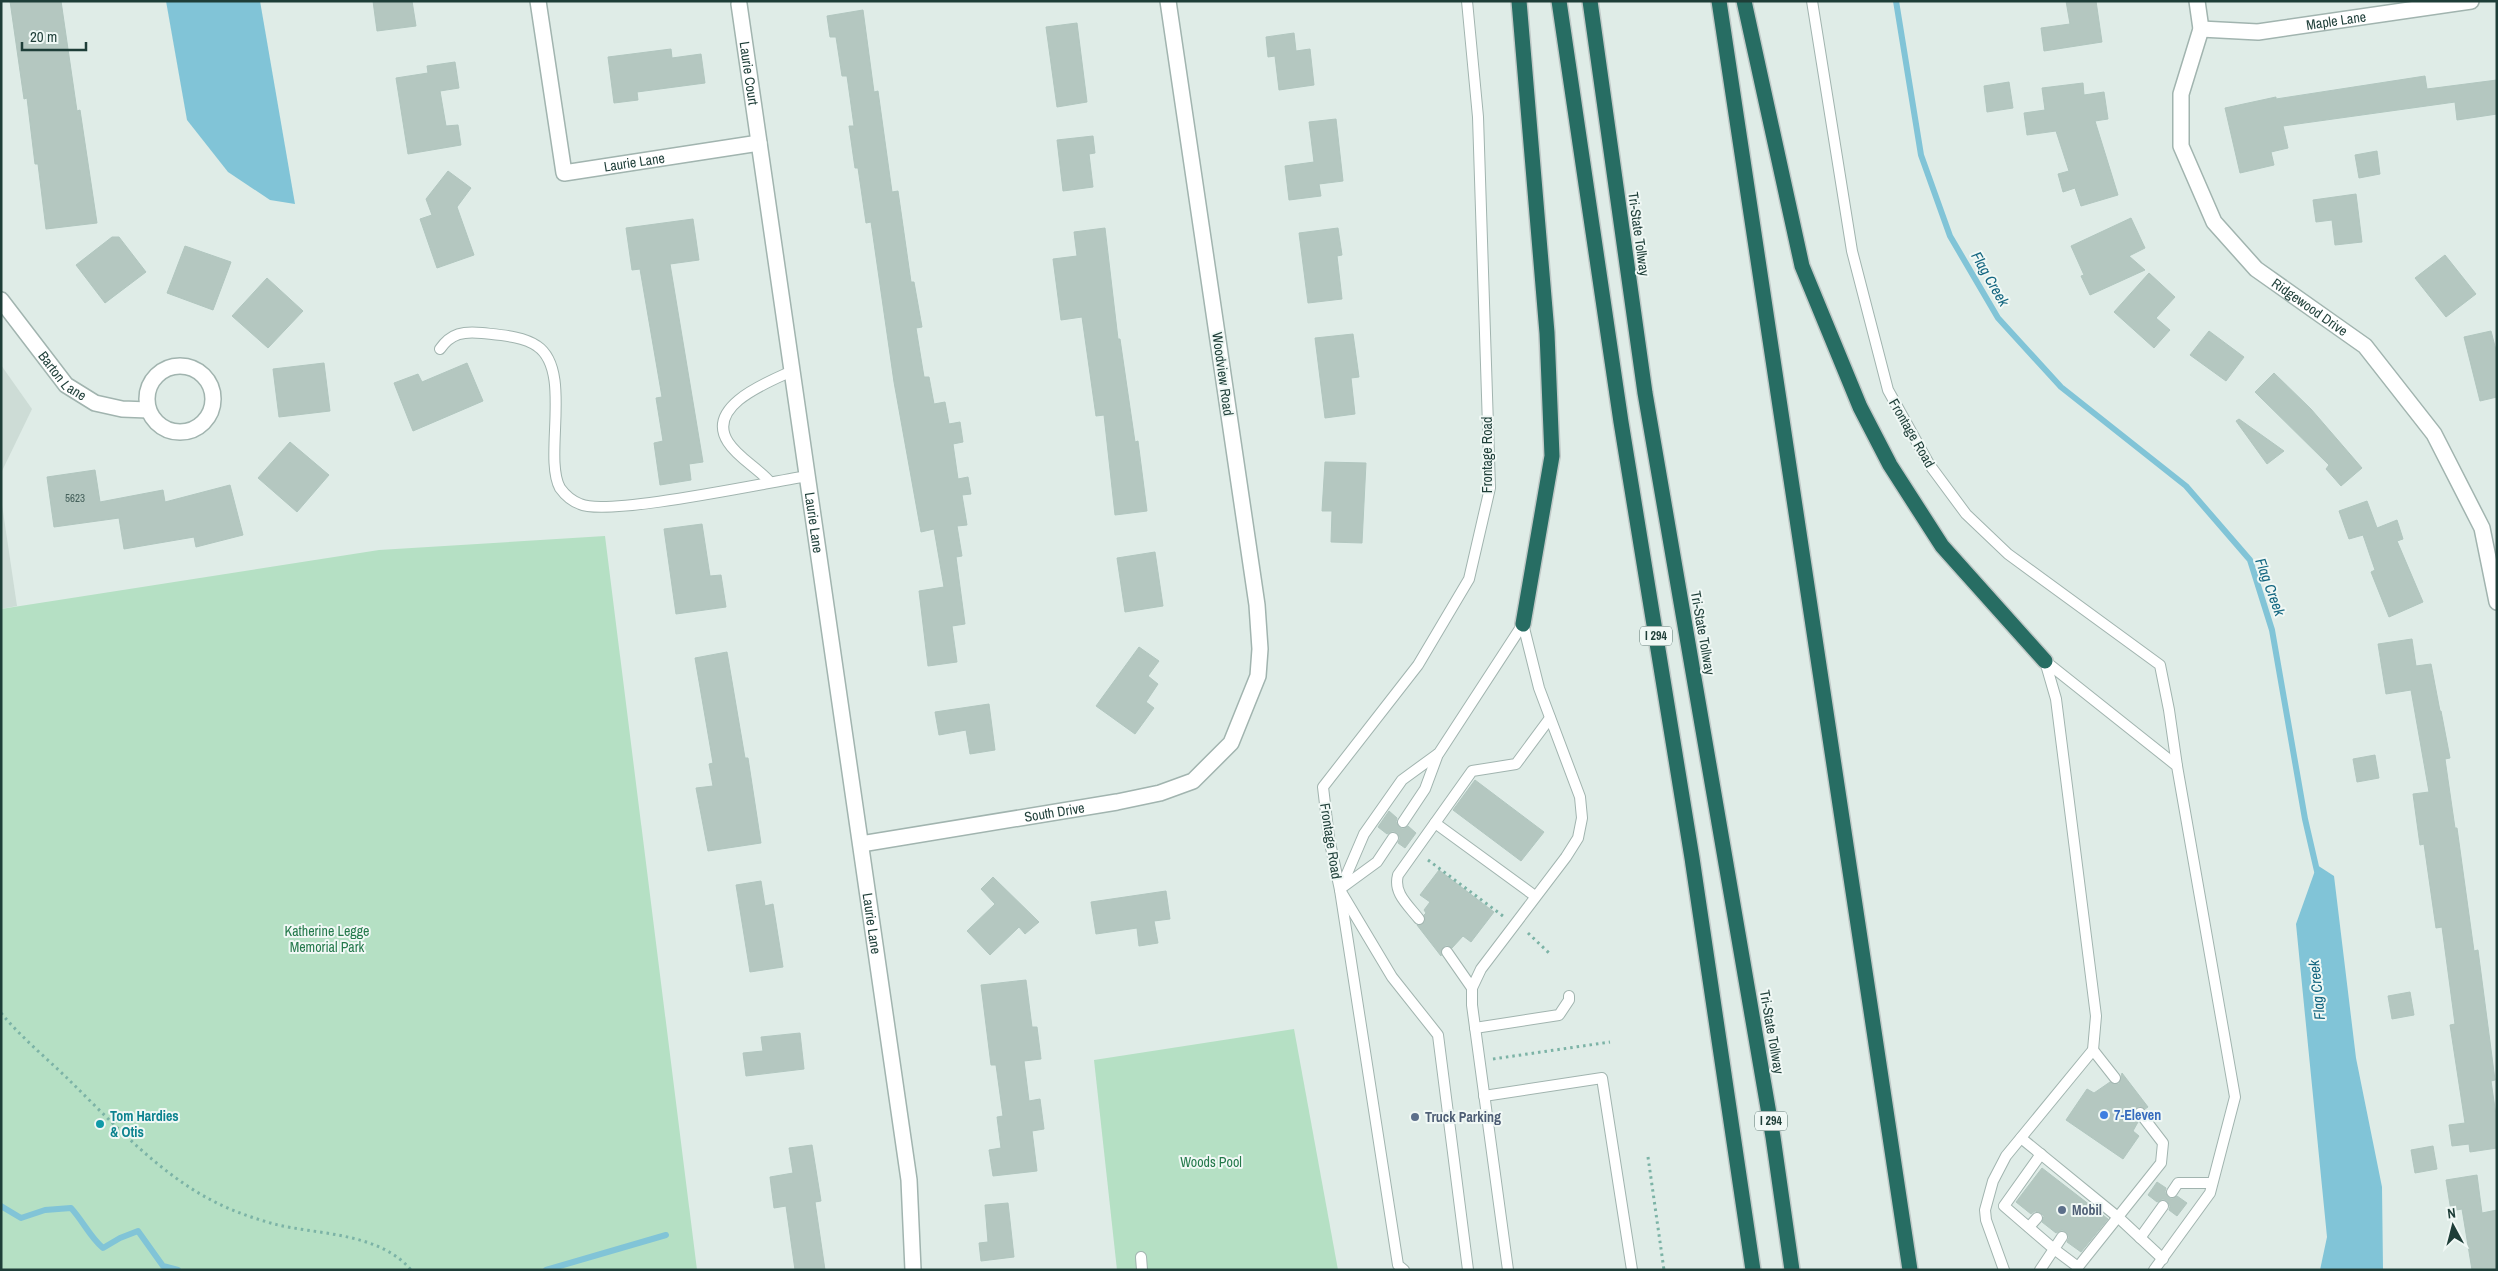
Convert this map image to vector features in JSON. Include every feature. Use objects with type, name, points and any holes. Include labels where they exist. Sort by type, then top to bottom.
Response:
[{"type":"highway","points":[[1519,1],[1547,333],[1552,456],[1523,624]]},
{"type":"highway","name":"I 294","points":[[1560,1],[1623,432],[1724,1067],[1753,1270]]},
{"type":"highway","name":"Tri-State Tollway","points":[[1590,1],[1645,393],[1774,1137],[1792,1270]]},
{"type":"highway","points":[[1719,1],[1910,1270]]},
{"type":"highway","points":[[1744,1],[1802,266],[1860,407],[1890,465],[1942,546],[2045,661]]},
{"type":"street","name":"Laurie Lane","points":[[538,1],[564,173],[759,143],[909,1180],[913,1270]]},
{"type":"street","name":"Woodview Road","points":[[1168,1],[1257,605],[1260,649],[1258,676],[1231,743]]},
{"type":"street","name":"Ridgewood Drive","points":[[2197,1],[2201,29],[2181,94],[2181,146],[2214,222],[2256,269],[2365,346],[2434,434],[2489,527],[2497,602]]},
{"type":"street","name":"Maple Lane","points":[[2201,29],[2258,32],[2471,1]]},
{"type":"street","name":"Laurie Court","points":[[739,4],[759,143]]},
{"type":"street","name":"Barton Lane","points":[[1,300],[66,385],[95,402],[122,408],[148,410]]},
{"type":"street","points":[[172,366],[184,366],[194,369],[203,375],[210,384],[213,394],[211,410],[202,424],[193,430],[182,432],[165,429],[158,424],[148,410],[146,398],[148,387],[162,371],[172,366]]},
{"type":"street","name":"South Drive","points":[[861,844],[1160,793],[1193,781],[1231,743]]},
{"type":"lane","name":"Frontage Road","points":[[1404,1270],[1398,1265],[1340,890],[1329,838],[1323,787],[1418,664],[1469,579],[1490,488],[1478,117],[1467,1]]},
{"type":"lane","name":"Frontage Road","points":[[1812,1],[1852,250],[1888,390],[1929,464],[1966,514],[2008,554],[2160,665],[2170,710],[2177,766],[2235,1097],[2210,1193],[2154,1270]]},
{"type":"lane","points":[[440,349],[448,338],[466,331],[531,342],[540,347],[548,359],[554,382],[557,428],[555,459],[560,486],[569,498],[582,506],[595,508],[638,504],[808,476]]},
{"type":"lane","points":[[770,482],[727,441],[724,418],[730,407],[751,392],[792,371]]},
{"type":"lane","points":[[1508,1270],[1472,1005],[1472,988],[1481,969],[1566,857],[1578,838],[1582,818],[1580,798],[1539,688],[1523,624]]},
{"type":"lane","points":[[1402,822],[1425,789],[1438,753],[1523,624]]},
{"type":"lane","points":[[2045,661],[2177,766]]},
{"type":"lane","points":[[2004,1270],[1987,1229],[1986,1210],[1998,1171],[2021,1138],[2093,1050],[2096,1016],[2056,699],[2045,661]]},
{"type":"lane","points":[[1419,919],[1400,896],[1396,883],[1398,875],[1472,771],[1516,764],[1550,718]]},
{"type":"lane","points":[[1340,890],[1364,834],[1402,780],[1438,753]]},
{"type":"lane","points":[[1435,823],[1536,896]]},
{"type":"lane","points":[[1340,890],[1377,862],[1393,838]]},
{"type":"lane","points":[[1340,890],[1392,977],[1438,1035],[1468,1270]]},
{"type":"lane","points":[[1447,952],[1472,988]]},
{"type":"lane","points":[[1475,1028],[1558,1015],[1569,1000],[1569,996]]},
{"type":"lane","points":[[2093,1050],[2115,1078]]},
{"type":"lane","points":[[1484,1096],[1602,1078],[1632,1270]]},
{"type":"lane","points":[[2041,1154],[2004,1206],[2078,1267],[2161,1163],[2163,1143],[2140,1113]]},
{"type":"lane","points":[[2021,1138],[2041,1154],[2065,1180],[2118,1218],[2163,1259]]},
{"type":"lane","points":[[2172,1192],[2178,1183],[2212,1183]]},
{"type":"lane","points":[[2140,1238],[2162,1206]]},
{"type":"lane","points":[[2029,1227],[2036,1218]]},
{"type":"lane","points":[[2040,1270],[2062,1237]]},
{"type":"lane","points":[[1141,1257],[1142,1270]]},
{"type":"path","points":[[1428,859],[1506,918]]},
{"type":"path","points":[[1536,939],[1549,953]]},
{"type":"path","points":[[1,1013],[130,1140],[175,1176],[212,1200],[242,1214],[274,1224],[360,1240],[386,1250],[411,1270]]},
{"type":"path","points":[[1488,1060],[1610,1042]]},
{"type":"path","points":[[1648,1157],[1664,1270]]},
{"type":"shaded area","points":[[1,365],[32,409],[1,473]]},
{"type":"shaded area","points":[[1,498],[17,606],[1,609]]},
{"type":"green space","name":"Katherine Legge Memorial Park","points":[[605,536],[697,1270],[1,1270],[1,609],[379,550]]},
{"type":"green space","name":"Woods Pool","points":[[1294,1029],[1338,1270],[1117,1270],[1094,1060]]},
{"type":"water","points":[[166,1],[260,1],[295,204],[270,200],[228,172],[187,120]]},
{"type":"water","points":[[2317,865],[2334,876],[2356,1058],[2382,1187],[2383,1270],[2320,1270],[2327,1237],[2296,924]]},
{"type":"building","points":[[10,1],[61,1],[77,111],[80,110],[97,223],[46,229],[38,164],[35,164],[27,98],[24,99]]},
{"type":"building","points":[[373,1],[412,1],[416,26],[377,31]]},
{"type":"building","points":[[2066,1],[2096,1],[2102,42],[2044,51],[2041,28],[2070,24]]},
{"type":"building","points":[[863,10],[874,92],[878,91],[892,192],[898,191],[911,282],[914,282],[922,327],[916,328],[924,377],[929,377],[934,404],[945,402],[949,424],[960,422],[963,442],[953,444],[958,479],[968,477],[971,494],[962,495],[967,525],[957,526],[962,556],[956,557],[965,624],[952,626],[957,662],[928,666],[919,591],[944,587],[934,529],[921,532],[894,382],[871,222],[866,223],[858,168],[855,168],[849,126],[854,126],[847,76],[842,76],[836,37],[830,37],[827,16]]},
{"type":"building","points":[[1077,23],[1087,102],[1057,107],[1046,27]]},
{"type":"building","points":[[1294,33],[1296,51],[1310,49],[1314,85],[1279,90],[1275,56],[1268,57],[1266,37]]},
{"type":"building","points":[[671,49],[672,58],[701,54],[705,83],[637,92],[638,100],[614,103],[608,57]]},
{"type":"building","points":[[455,62],[459,88],[440,91],[446,126],[458,125],[461,145],[408,154],[396,78],[428,73],[427,66]]},
{"type":"building","points":[[2425,76],[2427,89],[2497,80],[2497,114],[2457,120],[2455,102],[2283,126],[2288,148],[2271,152],[2274,165],[2240,173],[2225,108],[2276,97],[2276,99]]},
{"type":"building","points":[[2009,82],[2013,108],[1987,112],[1984,86]]},
{"type":"building","points":[[2083,83],[2084,95],[2104,92],[2108,119],[2095,121],[2118,195],[2081,206],[2075,188],[2063,192],[2058,174],[2069,171],[2056,131],[2027,135],[2024,113],[2045,110],[2042,88]]},
{"type":"building","points":[[1336,119],[1343,181],[1319,184],[1321,196],[1289,200],[1285,166],[1314,162],[1309,122]]},
{"type":"building","points":[[1093,136],[1095,153],[1089,154],[1093,187],[1063,191],[1057,140]]},
{"type":"building","points":[[2377,151],[2380,174],[2359,178],[2355,155]]},
{"type":"building","points":[[448,171],[471,188],[457,207],[474,255],[437,268],[420,219],[432,215],[426,199]]},
{"type":"building","points":[[2356,194],[2362,242],[2335,245],[2332,220],[2316,222],[2313,200]]},
{"type":"building","points":[[2131,218],[2145,248],[2129,256],[2145,270],[2090,295],[2081,276],[2084,275],[2071,246]]},
{"type":"building","points":[[693,219],[699,260],[670,264],[703,462],[689,464],[691,480],[660,485],[654,443],[663,441],[656,398],[662,397],[640,269],[632,270],[626,228]]},
{"type":"building","points":[[1105,228],[1118,339],[1120,339],[1135,442],[1138,441],[1147,511],[1115,515],[1104,415],[1096,416],[1082,317],[1061,320],[1053,259],[1077,256],[1074,232]]},
{"type":"building","points":[[1338,228],[1342,255],[1337,256],[1342,299],[1308,303],[1299,233]]},
{"type":"building","points":[[112,237],[119,237],[146,272],[105,303],[76,265]]},
{"type":"building","points":[[185,246],[231,262],[213,310],[167,293]]},
{"type":"building","points":[[2445,255],[2476,294],[2446,317],[2415,278]]},
{"type":"building","points":[[2149,273],[2175,297],[2156,318],[2170,330],[2154,348],[2114,312]]},
{"type":"building","points":[[267,278],[303,311],[268,348],[232,316]]},
{"type":"building","points":[[2209,331],[2244,357],[2226,381],[2190,355]]},
{"type":"building","points":[[2491,331],[2497,354],[2497,397],[2480,401],[2464,337]]},
{"type":"building","points":[[1353,334],[1359,377],[1351,378],[1355,414],[1325,418],[1315,338]]},
{"type":"building","points":[[324,363],[330,411],[279,417],[273,369]]},
{"type":"building","points":[[467,363],[483,401],[413,431],[394,383],[418,374],[422,382]]},
{"type":"building","points":[[2274,373],[2311,409],[2362,468],[2341,486],[2326,469],[2329,465],[2255,392]]},
{"type":"building","points":[[2239,419],[2284,451],[2267,464],[2236,421]]},
{"type":"building","points":[[290,442],[329,475],[297,512],[258,478]]},
{"type":"building","points":[[1325,462],[1366,463],[1362,543],[1331,542],[1332,511],[1322,511]]},
{"type":"building","points":[[95,470],[100,502],[163,490],[165,502],[230,485],[243,535],[196,547],[194,537],[124,549],[119,518],[54,527],[47,477]]},
{"type":"building","points":[[2367,501],[2377,528],[2397,520],[2403,539],[2397,541],[2423,602],[2389,617],[2371,572],[2375,570],[2363,535],[2349,539],[2339,511]]},
{"type":"building","points":[[702,524],[710,576],[721,575],[726,607],[676,614],[664,529]]},
{"type":"building","points":[[1155,552],[1163,606],[1125,612],[1117,558]]},
{"type":"building","points":[[2412,639],[2416,666],[2431,664],[2450,758],[2445,759],[2455,828],[2457,828],[2474,951],[2478,950],[2495,1080],[2491,1081],[2497,1122],[2497,1148],[2470,1152],[2469,1144],[2452,1146],[2449,1125],[2465,1123],[2450,1025],[2455,1024],[2442,927],[2436,928],[2424,844],[2420,845],[2413,794],[2429,792],[2411,690],[2386,694],[2378,644]]},
{"type":"building","points":[[1139,647],[1159,661],[1148,676],[1158,684],[1146,702],[1154,708],[1135,734],[1096,706]]},
{"type":"building","points":[[727,652],[745,758],[748,758],[761,843],[708,851],[696,788],[713,786],[709,764],[713,763],[695,658]]},
{"type":"building","points":[[989,704],[995,750],[970,754],[966,730],[939,735],[935,712]]},
{"type":"building","points":[[2375,755],[2379,778],[2357,782],[2353,759]]},
{"type":"building","points":[[1475,780],[1544,832],[1521,861],[1453,810]]},
{"type":"building","points":[[1389,811],[1397,818],[1396,822],[1399,827],[1403,829],[1408,826],[1416,833],[1405,848],[1398,843],[1400,838],[1397,833],[1393,831],[1387,834],[1378,827]]},
{"type":"building","points":[[1439,870],[1494,912],[1471,942],[1463,936],[1452,948],[1447,945],[1443,947],[1441,956],[1417,925],[1425,922],[1424,915],[1426,913],[1424,910],[1430,902],[1420,895]]},
{"type":"building","points":[[993,877],[1039,922],[1025,934],[1019,927],[990,955],[967,931],[995,904],[981,889]]},
{"type":"building","points":[[761,881],[765,906],[773,904],[783,967],[750,972],[736,885]]},
{"type":"building","points":[[1166,891],[1170,919],[1154,921],[1158,943],[1139,946],[1137,928],[1096,934],[1091,902]]},
{"type":"building","points":[[1026,980],[1032,1027],[1037,1027],[1041,1059],[1024,1061],[1029,1101],[1040,1099],[1044,1129],[1032,1131],[1037,1171],[993,1176],[989,1150],[1001,1148],[997,1117],[1003,1116],[996,1065],[991,1065],[981,985]]},
{"type":"building","points":[[2410,992],[2414,1015],[2392,1019],[2388,996]]},
{"type":"building","points":[[800,1033],[804,1069],[746,1076],[743,1053],[763,1051],[761,1037]]},
{"type":"building","name":"7-Eleven","points":[[2122,1073],[2148,1107],[2145,1109],[2139,1106],[2134,1110],[2133,1114],[2138,1122],[2133,1131],[2139,1136],[2123,1159],[2066,1120],[2087,1089],[2094,1093],[2110,1082],[2119,1084]]},
{"type":"building","points":[[812,1145],[821,1201],[815,1202],[825,1270],[795,1270],[786,1206],[774,1208],[770,1177],[793,1173],[789,1148]]},
{"type":"building","points":[[2433,1146],[2437,1169],[2415,1173],[2411,1150]]},
{"type":"building","name":"Mobil","points":[[2042,1168],[2108,1219],[2081,1252],[2067,1242],[2069,1237],[2066,1232],[2062,1230],[2056,1233],[2042,1222],[2044,1216],[2041,1213],[2035,1211],[2031,1214],[2016,1202]]},
{"type":"building","points":[[2477,1175],[2482,1213],[2497,1210],[2497,1270],[2472,1270],[2462,1209],[2451,1211],[2446,1180]]},
{"type":"building","points":[[2157,1182],[2166,1188],[2165,1192],[2168,1197],[2172,1199],[2177,1196],[2187,1203],[2177,1216],[2169,1210],[2170,1206],[2167,1201],[2163,1199],[2157,1202],[2148,1195]]},
{"type":"building","points":[[1008,1203],[1014,1257],[981,1261],[979,1243],[988,1242],[985,1205]]},
{"type":"waterway","name":"Flag Creek","points":[[1896,1],[1921,155],[1950,236],[1998,318],[2061,387],[2186,486],[2250,560],[2272,630],[2305,819],[2317,871]]},
{"type":"waterway","points":[[1,1206],[21,1218],[45,1210],[71,1208],[103,1248],[120,1238],[138,1231],[163,1266],[178,1270]]},
{"type":"waterway","points":[[546,1270],[666,1235]]},
{"type":"place","name":"7-Eleven","points":[[2104,1115]]},
{"type":"place","name":"Truck Parking","points":[[1415,1117]]},
{"type":"place","name":"Tom Hardies & Otis","points":[[100,1124]]},
{"type":"place","name":"Mobil","points":[[2062,1210]]}]
